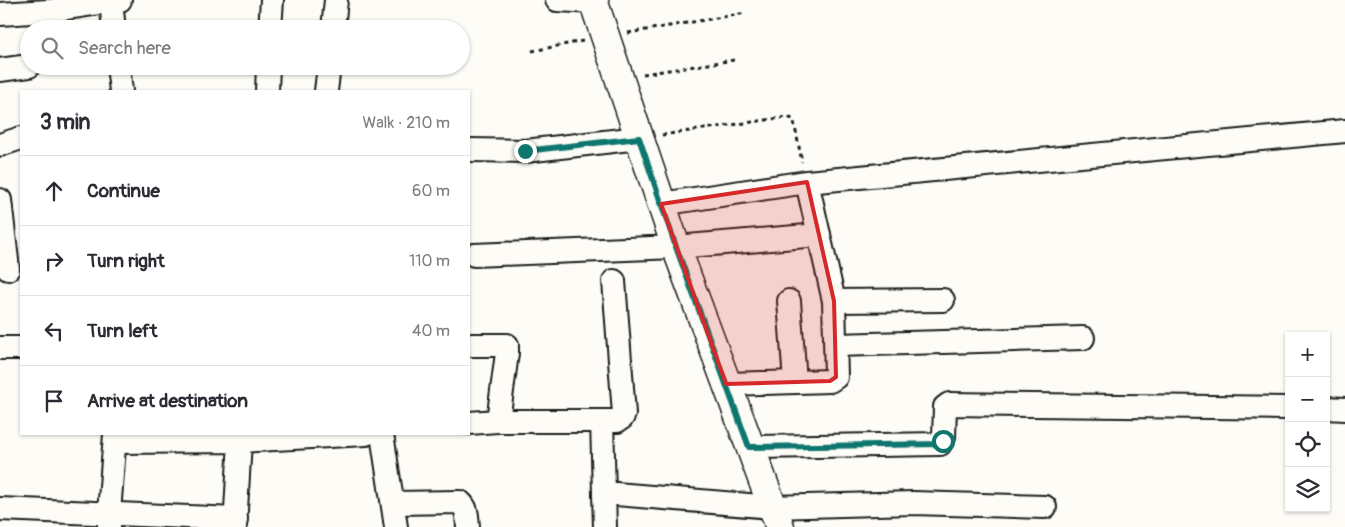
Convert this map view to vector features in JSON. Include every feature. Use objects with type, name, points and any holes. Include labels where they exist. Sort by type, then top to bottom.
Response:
[{"type":"street","points":[[271,20],[272,0]]},
{"type":"street","points":[[334,20],[336,0]]},
{"type":"street","points":[[557,0],[593,1],[676,247],[776,517]]},
{"type":"street","points":[[0,14],[48,11],[115,1],[114,20]]},
{"type":"street","points":[[0,70],[20,67]]},
{"type":"street","points":[[119,75],[121,90]]},
{"type":"street","points":[[267,90],[268,75]]},
{"type":"street","points":[[326,90],[328,75]]},
{"type":"street","points":[[661,204],[807,182],[1345,131]]},
{"type":"street","points":[[0,145],[20,138]]},
{"type":"street","points":[[470,150],[525,151],[639,138]]},
{"type":"street","points":[[726,384],[830,381],[836,377],[834,301],[807,182]]},
{"type":"street","points":[[0,200],[10,269]]},
{"type":"street","points":[[474,255],[676,247],[819,235]]},
{"type":"street","points":[[470,423],[498,421],[602,421],[622,418],[624,414],[614,281]]},
{"type":"street","points":[[834,301],[943,300]]},
{"type":"street","points":[[790,301],[795,382]]},
{"type":"street","points":[[836,345],[1082,338]]},
{"type":"street","points":[[470,345],[506,345],[507,353],[498,421]]},
{"type":"street","points":[[0,348],[20,348]]},
{"type":"street","points":[[749,447],[940,444],[944,436],[945,407],[949,404],[1285,408]]},
{"type":"street","points":[[1330,408],[1345,409]]},
{"type":"street","points":[[602,421],[605,527]]},
{"type":"street","points":[[109,520],[115,438],[241,438],[335,435]]},
{"type":"street","points":[[382,435],[396,527]]},
{"type":"street","points":[[0,509],[109,520],[235,523],[241,438]]},
{"type":"street","points":[[604,493],[776,517],[913,503],[1045,507]]},
{"type":"street","points":[[394,504],[460,502],[464,505],[466,511],[468,527]]},
{"type":"path","points":[[532,51],[746,13]]},
{"type":"path","points":[[619,77],[734,60]]},
{"type":"path","points":[[639,138],[790,118],[794,122],[807,182]]},
{"type":"highlighted area","points":[[807,182],[834,301],[836,377],[830,381],[726,384],[661,204]]},
{"type":"route","points":[[525,151],[639,138],[676,247],[749,447],[940,444],[943,441]]}]
